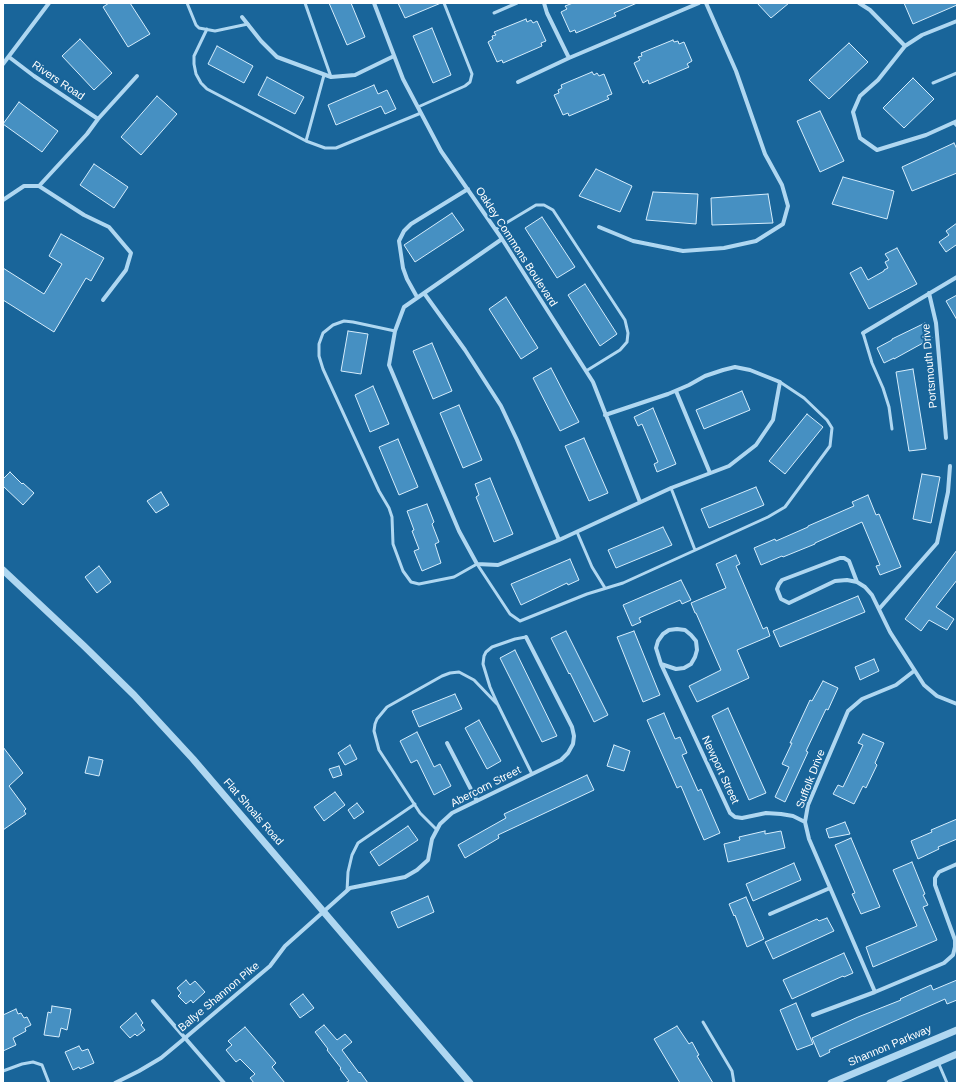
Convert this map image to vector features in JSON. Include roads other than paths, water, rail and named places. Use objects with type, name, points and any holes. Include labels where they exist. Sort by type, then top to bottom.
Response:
[{"type":"street","points":[[3,64],[49,3]]},
{"type":"street","name":"Oakley Commons Boulevard","points":[[374,3],[403,79],[441,151],[502,239],[592,382],[640,502]]},
{"type":"street","points":[[544,3],[547,13],[569,58]]},
{"type":"street","points":[[518,82],[569,58],[699,3]]},
{"type":"street","points":[[599,227],[633,241],[683,251],[724,248],[756,241],[783,224],[788,206],[782,185],[765,154],[736,71],[706,3]]},
{"type":"street","points":[[859,3],[870,10],[905,46]]},
{"type":"street","points":[[242,17],[261,41],[277,57],[330,77],[355,75],[394,56]]},
{"type":"street","points":[[956,123],[926,135],[877,150],[860,138],[853,112],[860,96],[878,80],[905,46],[922,35],[957,21]]},
{"type":"street","name":"Rivers Road","points":[[9,57],[34,76],[98,119]]},
{"type":"street","points":[[40,186],[137,76]]},
{"type":"street","points":[[3,200],[24,186],[40,186],[84,215],[109,227],[131,253],[126,270],[103,300]]},
{"type":"street","points":[[417,297],[403,268],[399,241],[404,231],[411,224],[468,189]]},
{"type":"street","points":[[502,239],[404,307],[395,331],[389,365],[459,531],[477,564],[498,565],[577,532],[671,488],[728,466],[756,445],[773,420],[780,382],[760,373],[735,368],[723,370],[705,376],[676,391],[606,415]]},
{"type":"street","points":[[863,333],[957,277]]},
{"type":"street","points":[[424,293],[465,350],[501,406],[559,540]]},
{"type":"street","name":"Portsmouth Drive","points":[[930,293],[936,323],[946,438]]},
{"type":"street","points":[[676,391],[710,474]]},
{"type":"street","points":[[879,609],[937,543],[948,492],[950,466]]},
{"type":"street","points":[[857,582],[849,561],[844,558],[840,558],[782,580],[777,589],[781,599],[789,603],[835,581],[846,580],[857,582],[865,587],[872,595],[890,632],[924,685],[937,696],[957,704]]},
{"type":"street","name":"Flat Shoals Road","points":[[3,570],[134,695],[193,759],[470,1083]]},
{"type":"street","points":[[677,628],[685,630],[692,635],[696,642],[697,650],[691,664],[684,668],[676,669],[661,664],[656,648],[658,641],[663,634],[669,630],[677,628]]},
{"type":"street","name":"Abercorn Street","points":[[323,911],[350,888],[405,877],[417,870],[428,860],[432,839],[440,824],[452,813],[561,760],[568,753],[573,744],[574,736],[572,727],[526,637]]},
{"type":"street","name":"Newport Street","points":[[661,664],[730,813],[735,817],[742,818],[766,814],[781,814],[793,816],[805,822]]},
{"type":"street","name":"Suffolk Drive","points":[[874,992],[809,839],[805,822],[808,805],[848,711],[862,699],[896,685],[914,671]]},
{"type":"street","points":[[447,743],[476,801]]},
{"type":"street","points":[[813,1016],[944,964],[953,955],[955,940],[935,885],[935,878],[939,872],[957,864]]},
{"type":"street","points":[[770,914],[830,888]]},
{"type":"street","name":"Ballye Shannon Pike","points":[[115,1083],[155,1061],[185,1038],[270,966],[285,946],[323,911]]},
{"type":"street","points":[[153,1001],[224,1083]]},
{"type":"street","name":"Shannon Parkway","points":[[831,1083],[957,1030]]},
{"type":"street","points":[[890,1083],[957,1054]]},
{"type":"lane","points":[[187,3],[196,25],[199,28],[215,31],[248,24]]},
{"type":"lane","points":[[305,3],[330,77]]},
{"type":"lane","points":[[418,107],[465,86],[470,82],[472,74],[444,3]]},
{"type":"lane","points":[[494,13],[517,3]]},
{"type":"lane","points":[[207,29],[194,56],[196,74],[201,83],[207,89],[306,141],[325,148],[336,148],[421,113]]},
{"type":"lane","points":[[933,82],[957,73]]},
{"type":"lane","points":[[306,141],[324,75]]},
{"type":"lane","points":[[496,230],[536,205],[544,205],[553,210],[626,320],[628,333],[627,342],[620,350],[586,372]]},
{"type":"lane","points":[[395,331],[344,321],[333,325],[324,333],[319,344],[319,356],[323,370],[379,492],[389,508],[392,517],[393,544],[403,571],[411,582],[419,584],[454,577],[477,564],[510,614],[520,621],[587,594],[623,583],[768,517],[785,507],[830,446],[832,428],[827,420],[804,398],[780,382]]},
{"type":"lane","points":[[863,333],[872,363],[883,388],[889,407],[892,429]]},
{"type":"lane","points":[[671,488],[695,550]]},
{"type":"lane","points":[[577,532],[592,567],[605,588]]},
{"type":"lane","points":[[526,637],[492,647],[486,652],[483,664],[498,706],[532,774]]},
{"type":"lane","points":[[437,830],[420,813],[379,750],[374,731],[377,719],[387,707],[442,676],[459,672],[474,680],[498,706]]},
{"type":"lane","points":[[347,891],[348,872],[352,855],[358,843],[414,804]]},
{"type":"lane","points":[[703,1022],[732,1072],[734,1083]]},
{"type":"lane","points":[[3,1071],[22,1064],[33,1062],[42,1065],[49,1083]]},
{"type":"lane","points":[[938,1062],[947,1083]]}]
